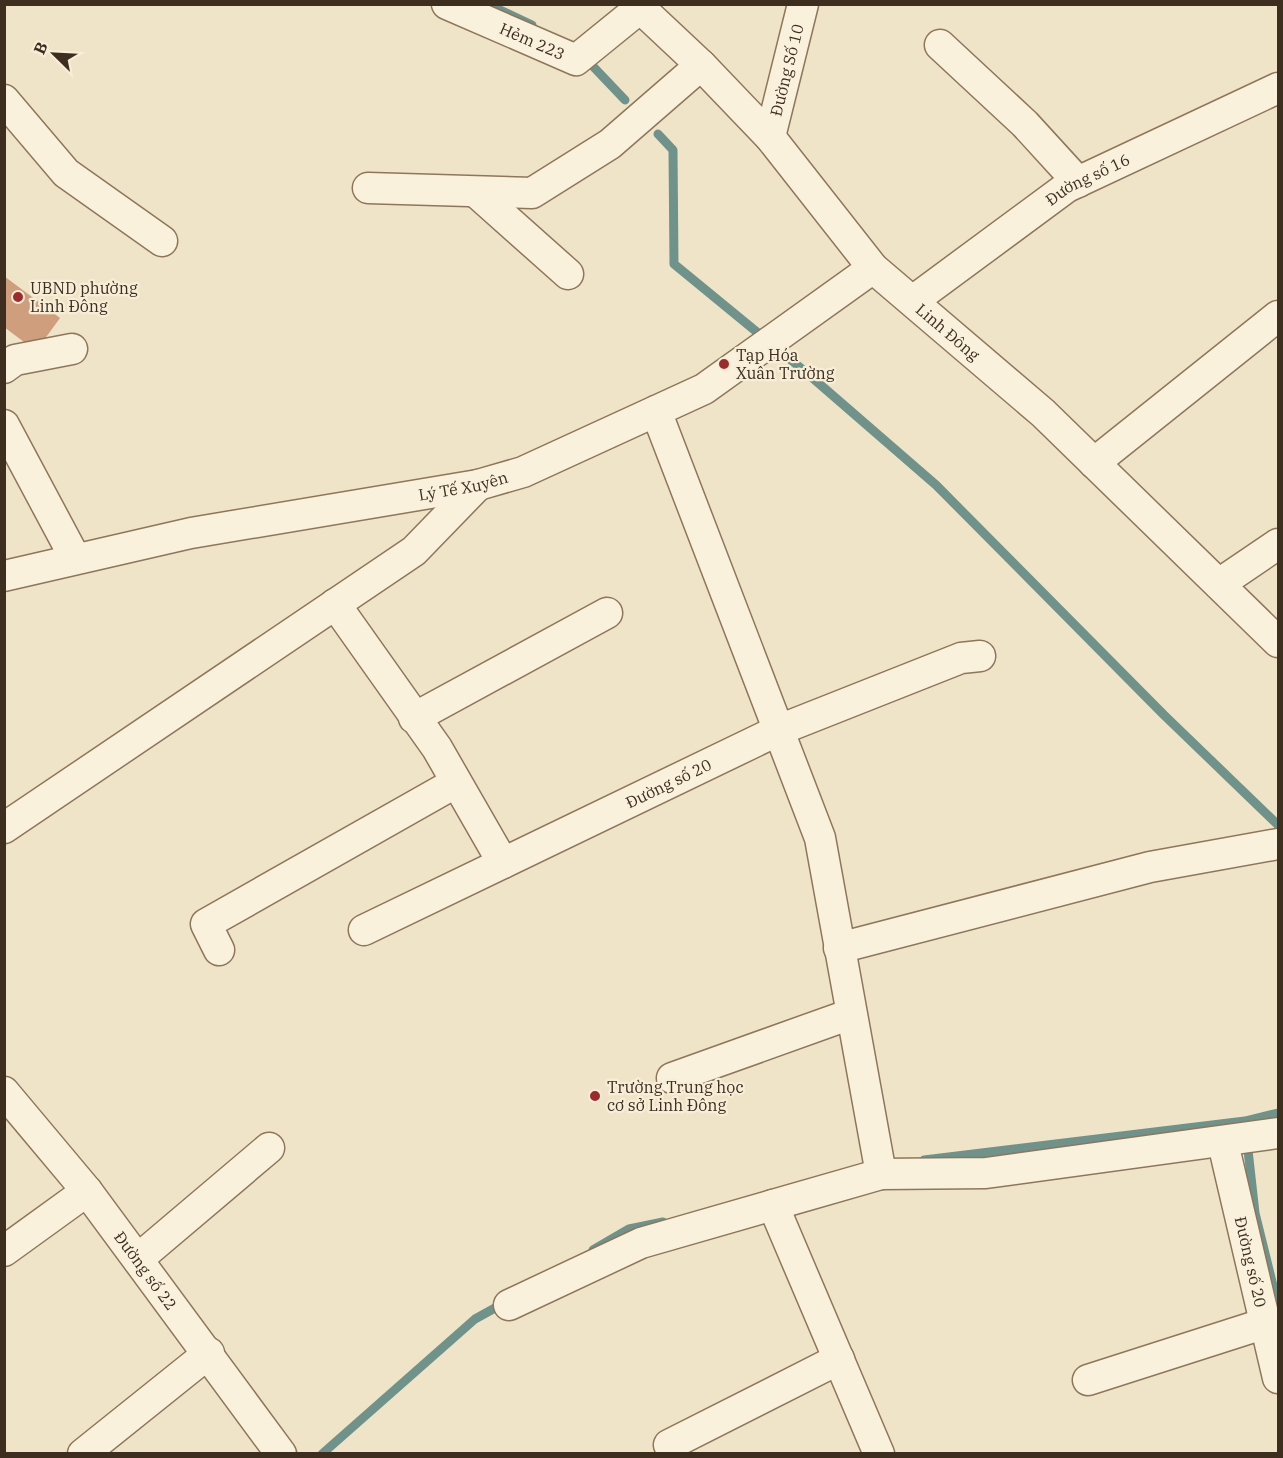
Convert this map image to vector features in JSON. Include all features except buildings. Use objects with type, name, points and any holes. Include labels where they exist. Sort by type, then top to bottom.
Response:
[{"type":"street","name":"Hẻm 223","points":[[447,4],[583,54],[638,6]]},
{"type":"street","name":"Đường Số 10","points":[[770,137],[803,4]]},
{"type":"street","name":"Linh Đông","points":[[638,6],[701,65],[770,137],[873,268],[914,300],[1043,413],[1278,642]]},
{"type":"street","points":[[940,45],[1025,124],[1078,182]]},
{"type":"street","points":[[368,188],[532,193],[610,144],[701,65]]},
{"type":"street","name":"Đường số 16","points":[[914,300],[1067,187],[1278,88]]},
{"type":"street","points":[[4,100],[66,173],[162,240]]},
{"type":"street","points":[[477,193],[568,274]]},
{"type":"street","name":"Lý Tế Xuyên","points":[[4,576],[191,533],[478,485],[523,472],[704,389],[873,268]]},
{"type":"street","points":[[1094,463],[1278,316]]},
{"type":"street","points":[[4,368],[15,360],[72,349]]},
{"type":"street","points":[[656,411],[820,838],[879,1165]]},
{"type":"street","points":[[4,425],[75,558]]},
{"type":"street","points":[[4,828],[414,551],[478,485]]},
{"type":"street","points":[[1219,584],[1278,544]]},
{"type":"street","points":[[335,604],[455,776],[455,783],[503,863]]},
{"type":"street","points":[[414,718],[607,613]]},
{"type":"street","name":"Đường số 20","points":[[364,930],[779,730],[961,658],[980,656]]},
{"type":"street","points":[[219,950],[206,924],[455,783]]},
{"type":"street","points":[[839,948],[1150,867],[1276,845]]},
{"type":"street","points":[[672,1078],[851,1014]]},
{"type":"street","name":"Đường số 22","points":[[4,1092],[87,1191],[279,1451]]},
{"type":"street","points":[[509,1305],[641,1244],[773,1205],[879,1165],[986,1173],[1272,1134]]},
{"type":"street","name":"Đường số 20","points":[[1225,1142],[1278,1378]]},
{"type":"street","points":[[138,1259],[269,1148]]},
{"type":"street","points":[[4,1251],[87,1191]]},
{"type":"street","points":[[773,1205],[879,1454]]},
{"type":"street","points":[[1088,1380],[1266,1323]]},
{"type":"street","points":[[83,1454],[208,1353]]},
{"type":"street","points":[[669,1445],[839,1359]]},
{"type":"waterway","points":[[487,4],[532,25]]},
{"type":"waterway","points":[[586,59],[625,100]]},
{"type":"waterway","points":[[658,134],[673,150],[674,264],[808,374],[936,485],[1164,715],[1278,825]]},
{"type":"waterway","points":[[924,1160],[1245,1121],[1278,1113]]},
{"type":"waterway","points":[[1247,1141],[1255,1213],[1278,1306]]},
{"type":"waterway","points":[[593,1250],[629,1229],[663,1222]]},
{"type":"waterway","points":[[322,1454],[475,1319],[504,1303]]},
{"type":"place","name":"UBND phường Linh Đông","points":[[18,297]]},
{"type":"place","name":"Tạp Hóa Xuân Trường","points":[[724,364]]},
{"type":"place","name":"Trường Trung học cơ sở Linh Đông","points":[[595,1096]]}]
